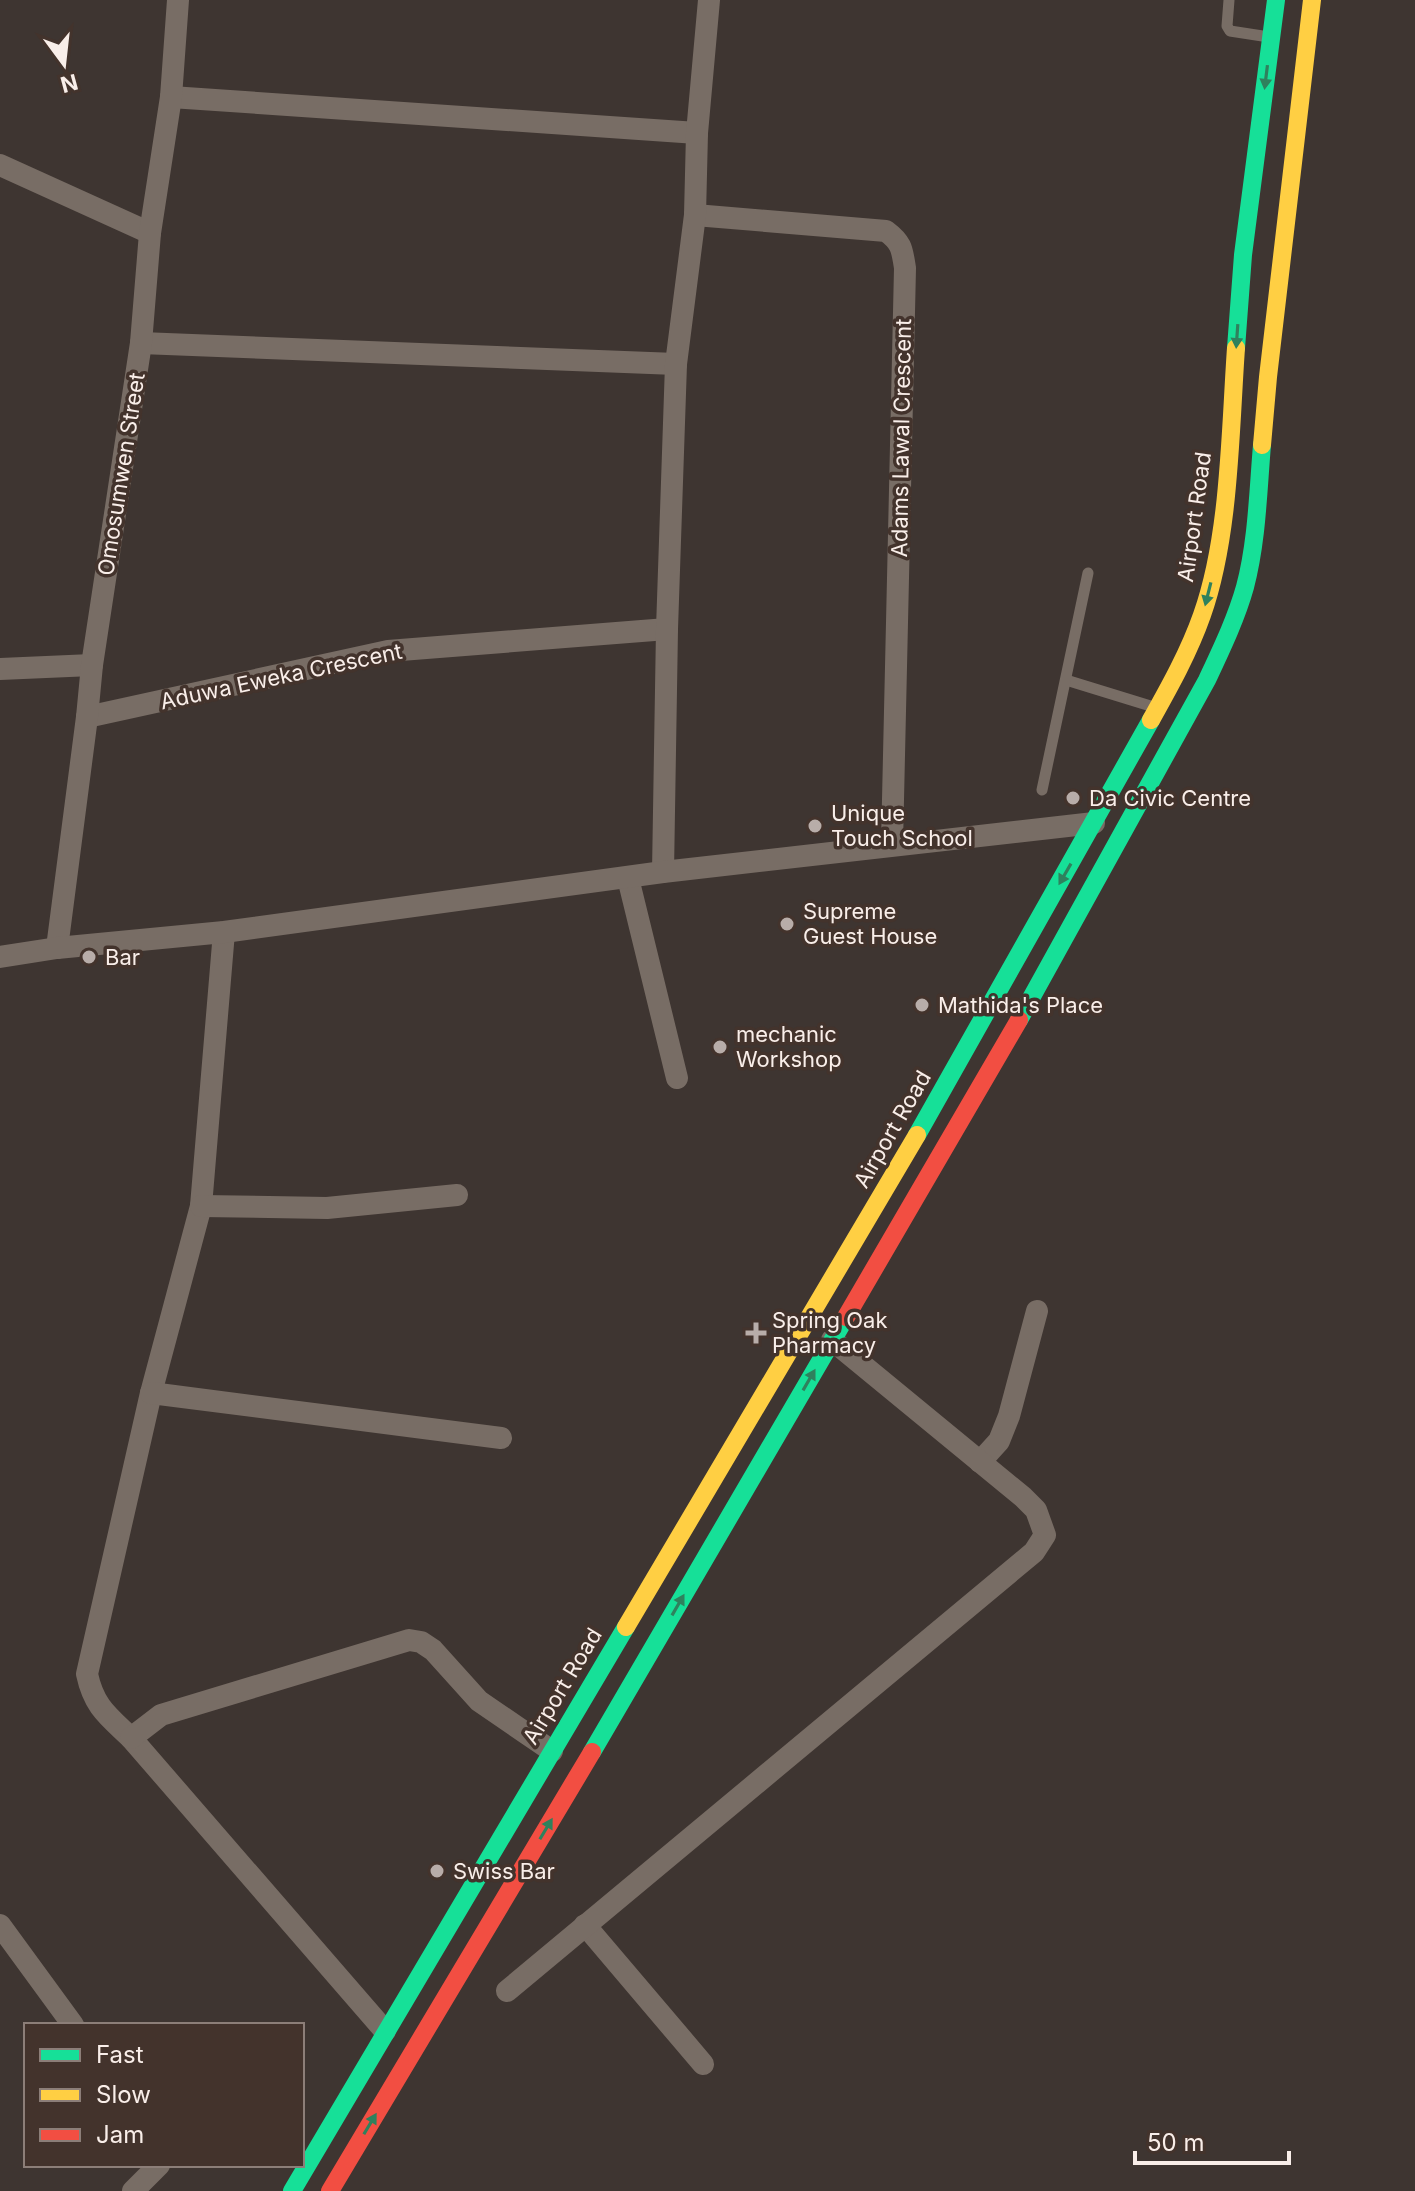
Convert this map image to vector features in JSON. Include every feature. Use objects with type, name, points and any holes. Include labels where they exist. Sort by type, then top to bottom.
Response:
[{"type":"main road","name":"Airport Road","points":[[292,2191],[885,1190],[1186,656],[1203,613],[1215,565],[1225,499],[1243,255],[1276,0]]},
{"type":"main road","points":[[330,2191],[629,1690],[1023,1013],[1207,680],[1226,640],[1245,587],[1255,526],[1268,377],[1312,0]]},
{"type":"main road","points":[[885,1190],[911,1206]]},
{"type":"street","name":"Omosumwen Street","points":[[57,948],[92,665],[141,343],[150,233],[171,97],[178,0]]},
{"type":"street","points":[[663,872],[676,364],[695,215],[697,133],[709,0]]},
{"type":"street","points":[[171,97],[697,133]]},
{"type":"street","points":[[0,165],[150,233]]},
{"type":"street","name":"Adams Lawal Crescent","points":[[695,215],[886,231],[896,238],[902,248],[905,268],[892,844]]},
{"type":"street","points":[[141,343],[676,364]]},
{"type":"street","name":"Aduwa Eweka Crescent","points":[[87,717],[388,651],[667,629]]},
{"type":"street","points":[[0,669],[92,665]]},
{"type":"street","points":[[0,957],[57,948],[224,932],[663,872],[1094,823]]},
{"type":"street","points":[[628,878],[677,1078]]},
{"type":"street","points":[[224,932],[201,1206],[151,1393],[87,1674],[90,1692],[97,1704],[131,1738],[385,2031]]},
{"type":"street","points":[[201,1206],[327,1208],[457,1195]]},
{"type":"street","points":[[980,1462],[999,1441],[1009,1416],[1037,1311]]},
{"type":"street","points":[[507,1991],[1034,1552],[1045,1535],[1036,1510],[832,1340]]},
{"type":"street","points":[[151,1393],[501,1438]]},
{"type":"street","points":[[131,1738],[161,1715],[409,1640],[421,1642],[433,1650],[479,1701],[552,1751]]},
{"type":"street","points":[[0,1925],[72,2023]]},
{"type":"street","points":[[585,1925],[703,2064]]},
{"type":"street","points":[[133,2191],[157,2167]]},
{"type":"lane","points":[[1229,0],[1227,26],[1230,31],[1271,37]]},
{"type":"lane","points":[[1042,790],[1088,573]]},
{"type":"lane","points":[[1066,680],[1157,708]]},
{"type":"traffic: fast","points":[[1236,348],[1243,255],[1276,0]]},
{"type":"traffic: fast","points":[[1019,1020],[1207,680],[1228,634],[1249,570],[1262,445]]},
{"type":"traffic: fast","points":[[917,1135],[1151,720]]},
{"type":"traffic: fast","points":[[592,1752],[846,1317]]},
{"type":"traffic: fast","points":[[292,2191],[626,1627]]},
{"type":"traffic: slow","points":[[1262,445],[1312,0]]},
{"type":"traffic: slow","points":[[1151,720],[1191,642],[1211,584],[1227,483],[1236,348]]},
{"type":"traffic: slow","points":[[626,1627],[917,1135]]},
{"type":"traffic: jam","points":[[846,1317],[1019,1020]]},
{"type":"traffic: jam","points":[[330,2191],[592,1752]]},
{"type":"place","name":"Da Civic Centre","points":[[1073,798]]},
{"type":"place","name":"Unique Touch School","points":[[815,826]]},
{"type":"place","name":"Supreme Guest House","points":[[787,924]]},
{"type":"place","name":"Bar","points":[[89,957]]},
{"type":"place","name":"Mathida's Place","points":[[922,1005]]},
{"type":"place","name":"mechanic Workshop","points":[[720,1047]]},
{"type":"place","name":"Spring Oak Pharmacy","points":[[756,1333]]},
{"type":"place","name":"Swiss Bar","points":[[437,1871]]}]
